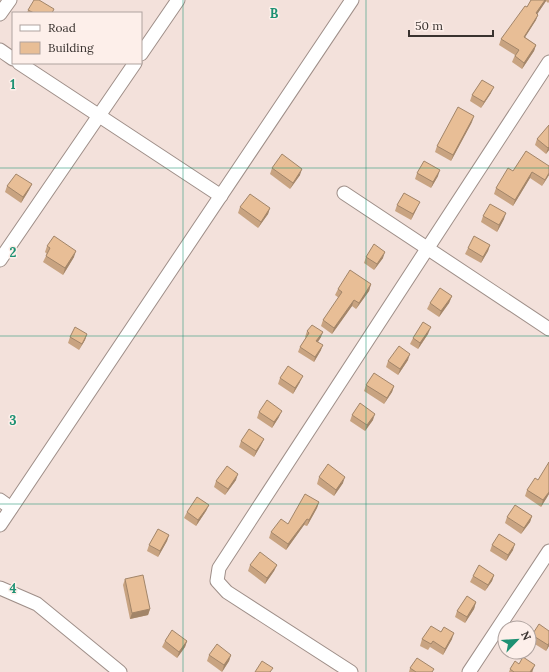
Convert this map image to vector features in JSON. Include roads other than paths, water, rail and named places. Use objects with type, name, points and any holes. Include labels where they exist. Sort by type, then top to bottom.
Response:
[{"type":"street","points":[[0,14],[10,0]]},
{"type":"street","points":[[142,53],[178,0]]},
{"type":"street","points":[[0,525],[352,0]]},
{"type":"street","points":[[0,50],[12,58]]},
{"type":"street","points":[[351,672],[227,592],[217,581],[219,568],[426,248],[549,62]]},
{"type":"street","points":[[22,64],[221,196]]},
{"type":"street","points":[[0,260],[134,64]]},
{"type":"street","points":[[344,193],[549,329]]},
{"type":"street","points":[[0,500],[11,508]]},
{"type":"street","points":[[469,672],[549,551]]},
{"type":"street","points":[[0,588],[37,604],[120,672]]}]
